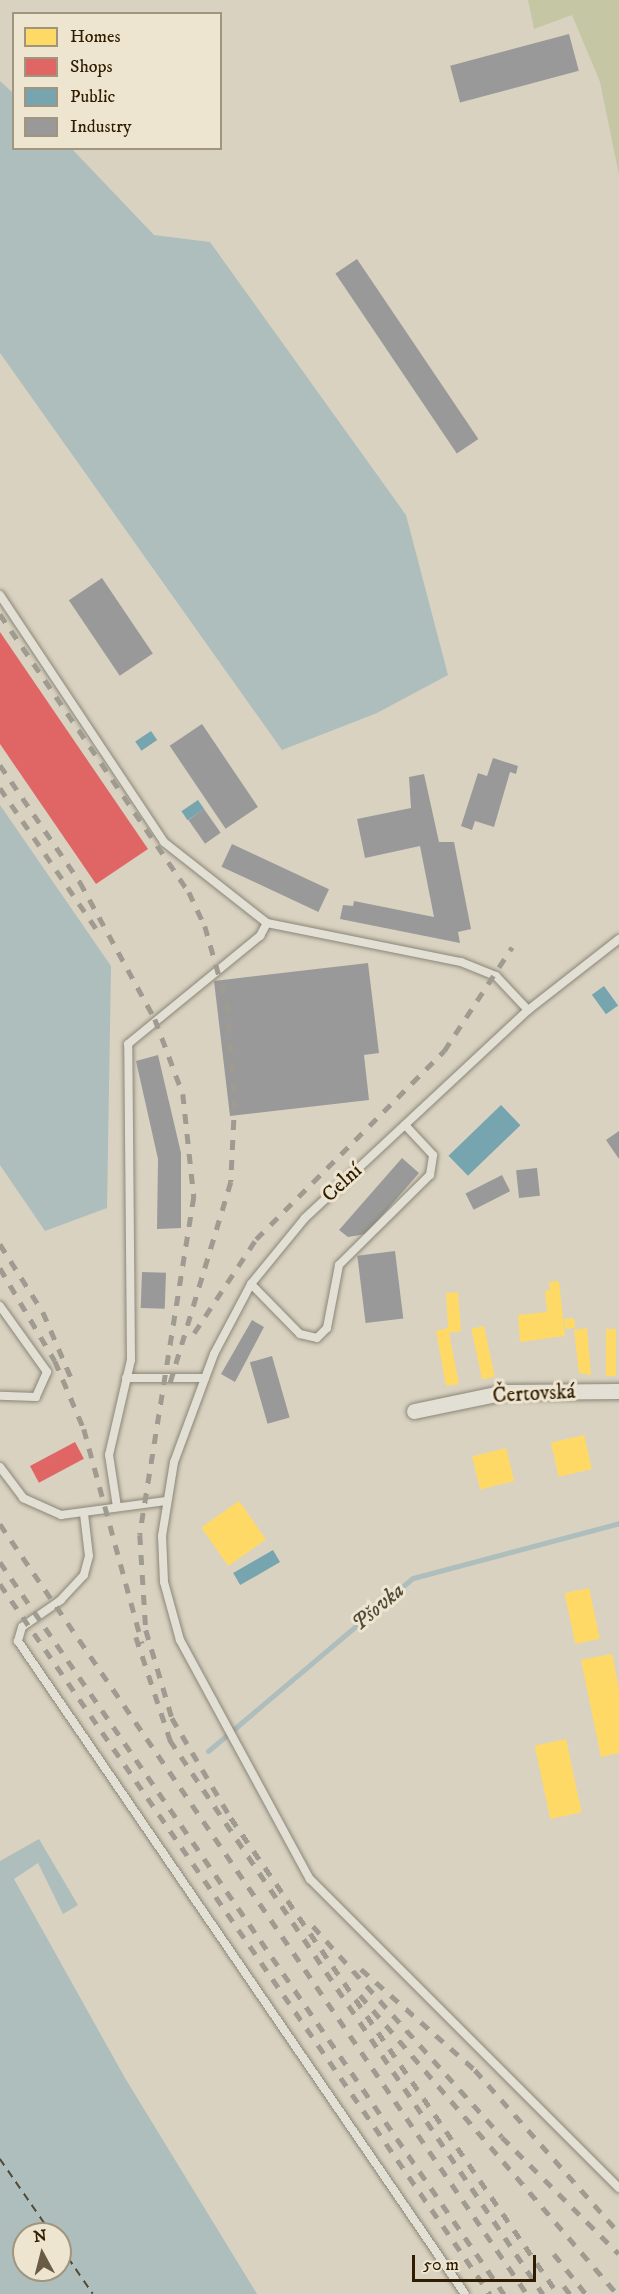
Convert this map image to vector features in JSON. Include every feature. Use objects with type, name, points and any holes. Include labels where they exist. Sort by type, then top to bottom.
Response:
[{"type":"street","name":"Čertovská","points":[[414,1411],[506,1392],[619,1391]]},
{"type":"lane","points":[[0,596],[164,842],[267,923],[461,962],[496,976],[528,1010]]},
{"type":"lane","points":[[117,1507],[109,1455],[131,1360],[128,1044],[260,936],[267,923]]},
{"type":"lane","name":"Celní","points":[[619,939],[528,1010],[305,1218],[251,1284],[205,1378],[174,1462],[162,1536],[171,1610],[180,1640],[248,1769],[310,1879],[619,2188]]},
{"type":"lane","points":[[251,1284],[300,1334],[317,1338],[322,1333],[339,1265],[430,1175],[433,1155],[405,1125]]},
{"type":"lane","points":[[0,1306],[47,1372],[36,1397],[0,1396]]},
{"type":"lane","points":[[126,1378],[205,1378]]},
{"type":"lane","points":[[0,1467],[23,1498],[40,1509],[84,1514],[166,1501]]},
{"type":"lane","points":[[84,1514],[89,1556],[84,1575],[62,1600],[22,1627],[18,1641],[465,2294]]},
{"type":"green space","points":[[528,0],[619,0],[619,175],[600,82],[572,15],[534,29]]},
{"type":"shaded area","points":[[0,81],[12,92],[12,150],[73,150],[154,235],[210,242],[406,515],[448,675],[377,713],[282,750],[0,353]]},
{"type":"shaded area","points":[[0,805],[111,966],[107,1208],[45,1231],[0,1165]]},
{"type":"shaded area","points":[[39,1839],[78,1905],[63,1914],[38,1863],[14,1879],[125,2078],[257,2294],[0,2294],[0,1861]]},
{"type":"building: Homes","points":[[559,1281],[565,1336],[520,1342],[518,1315],[547,1312],[545,1291],[550,1290],[549,1282]]},
{"type":"building: Homes","points":[[458,1292],[461,1331],[449,1333],[459,1384],[446,1386],[436,1331],[448,1328],[446,1293]]},
{"type":"building: Homes","points":[[574,1318],[575,1328],[565,1329],[564,1319]]},
{"type":"building: Homes","points":[[484,1326],[495,1377],[482,1380],[471,1329]]},
{"type":"building: Homes","points":[[587,1328],[591,1375],[579,1373],[574,1330]]},
{"type":"building: Homes","points":[[606,1329],[616,1329],[616,1376],[606,1376]]},
{"type":"building: Homes","points":[[584,1435],[592,1469],[559,1477],[551,1443]]},
{"type":"building: Homes","points":[[506,1448],[514,1481],[480,1489],[472,1456]]},
{"type":"building: Homes","points":[[239,1501],[266,1540],[228,1566],[201,1527]]},
{"type":"building: Homes","points":[[589,1588],[600,1639],[575,1644],[565,1593]]},
{"type":"building: Homes","points":[[612,1654],[619,1689],[619,1753],[601,1757],[581,1660]]},
{"type":"building: Homes","points":[[566,1739],[582,1812],[550,1819],[535,1746]]},
{"type":"building: Shops","points":[[0,632],[148,849],[96,884],[0,744]]},
{"type":"building: Shops","points":[[75,1442],[84,1459],[39,1483],[30,1466]]},
{"type":"building: Public","points":[[151,731],[157,740],[141,751],[135,742]]},
{"type":"building: Public","points":[[198,800],[204,809],[188,820],[181,811]]},
{"type":"building: Public","points":[[604,986],[618,1005],[606,1014],[592,995]]},
{"type":"building: Public","points":[[501,1105],[520,1125],[468,1176],[448,1156]]},
{"type":"building: Public","points":[[273,1550],[280,1562],[240,1585],[233,1573]]},
{"type":"building: Industry","points":[[569,34],[579,71],[460,103],[450,66]]},
{"type":"building: Industry","points":[[357,259],[478,439],[457,453],[335,274]]},
{"type":"building: Industry","points":[[102,578],[153,653],[120,676],[69,600]]},
{"type":"building: Industry","points":[[202,724],[258,807],[226,829],[170,746]]},
{"type":"building: Industry","points":[[493,758],[518,766],[516,774],[510,772],[494,827],[475,821],[472,830],[461,826],[478,773],[487,776]]},
{"type":"building: Industry","points":[[424,774],[439,842],[454,842],[471,929],[458,932],[460,943],[340,919],[343,905],[353,906],[354,901],[434,917],[420,846],[365,858],[357,819],[411,808],[409,777]]},
{"type":"building: Industry","points":[[204,809],[221,833],[205,844],[188,820]]},
{"type":"building: Industry","points":[[232,844],[329,889],[318,912],[221,867]]},
{"type":"building: Industry","points":[[368,963],[379,1053],[364,1055],[369,1100],[230,1116],[214,981]]},
{"type":"building: Industry","points":[[158,1055],[181,1153],[181,1228],[157,1229],[158,1159],[136,1061]]},
{"type":"building: Industry","points":[[619,1131],[619,1159],[606,1140]]},
{"type":"building: Industry","points":[[402,1158],[419,1173],[366,1234],[348,1237],[339,1230]]},
{"type":"building: Industry","points":[[537,1168],[540,1196],[519,1198],[516,1170]]},
{"type":"building: Industry","points":[[502,1175],[510,1191],[474,1210],[465,1194]]},
{"type":"building: Industry","points":[[395,1251],[403,1318],[366,1323],[357,1256]]},
{"type":"building: Industry","points":[[142,1272],[166,1273],[165,1309],[141,1308]]},
{"type":"building: Industry","points":[[252,1320],[264,1327],[235,1382],[221,1374]]},
{"type":"building: Industry","points":[[272,1356],[290,1418],[268,1424],[250,1362]]},
{"type":"waterway","name":"Pšovka","points":[[208,1751],[413,1578],[619,1523]]},
{"type":"ferry route","points":[[0,2159],[44,2222]]},
{"type":"ferry route","points":[[72,2263],[93,2294]]},
{"type":"railway","points":[[0,614],[189,892],[205,926],[227,1003],[235,1100],[231,1182],[169,1388]]},
{"type":"railway","points":[[0,765],[80,882],[155,1019],[183,1094],[194,1197],[140,1535],[146,1630],[172,1718],[231,1818],[558,2294]]},
{"type":"railway","points":[[0,788],[98,931]]},
{"type":"railway","points":[[194,1333],[256,1239],[444,1051],[512,947]]},
{"type":"railway","points":[[0,1244],[43,1312],[73,1382]]},
{"type":"railway","points":[[0,1268],[55,1361],[84,1429],[142,1643]]},
{"type":"railway","points":[[0,1524],[527,2294]]},
{"type":"railway","points":[[0,1562],[504,2294]]},
{"type":"railway","points":[[0,1584],[490,2294]]},
{"type":"railway","points":[[136,1637],[173,1748]]},
{"type":"railway","points":[[170,1740],[543,2294]]},
{"type":"railway","points":[[313,1926],[502,2137],[619,2254]]},
{"type":"railway","points":[[361,1969],[475,2070],[619,2233]]},
{"type":"railway","points":[[360,1995],[617,2294]]},
{"type":"railway","points":[[554,2254],[586,2294]]},
{"type":"railway","points":[[564,2286],[570,2294]]}]
